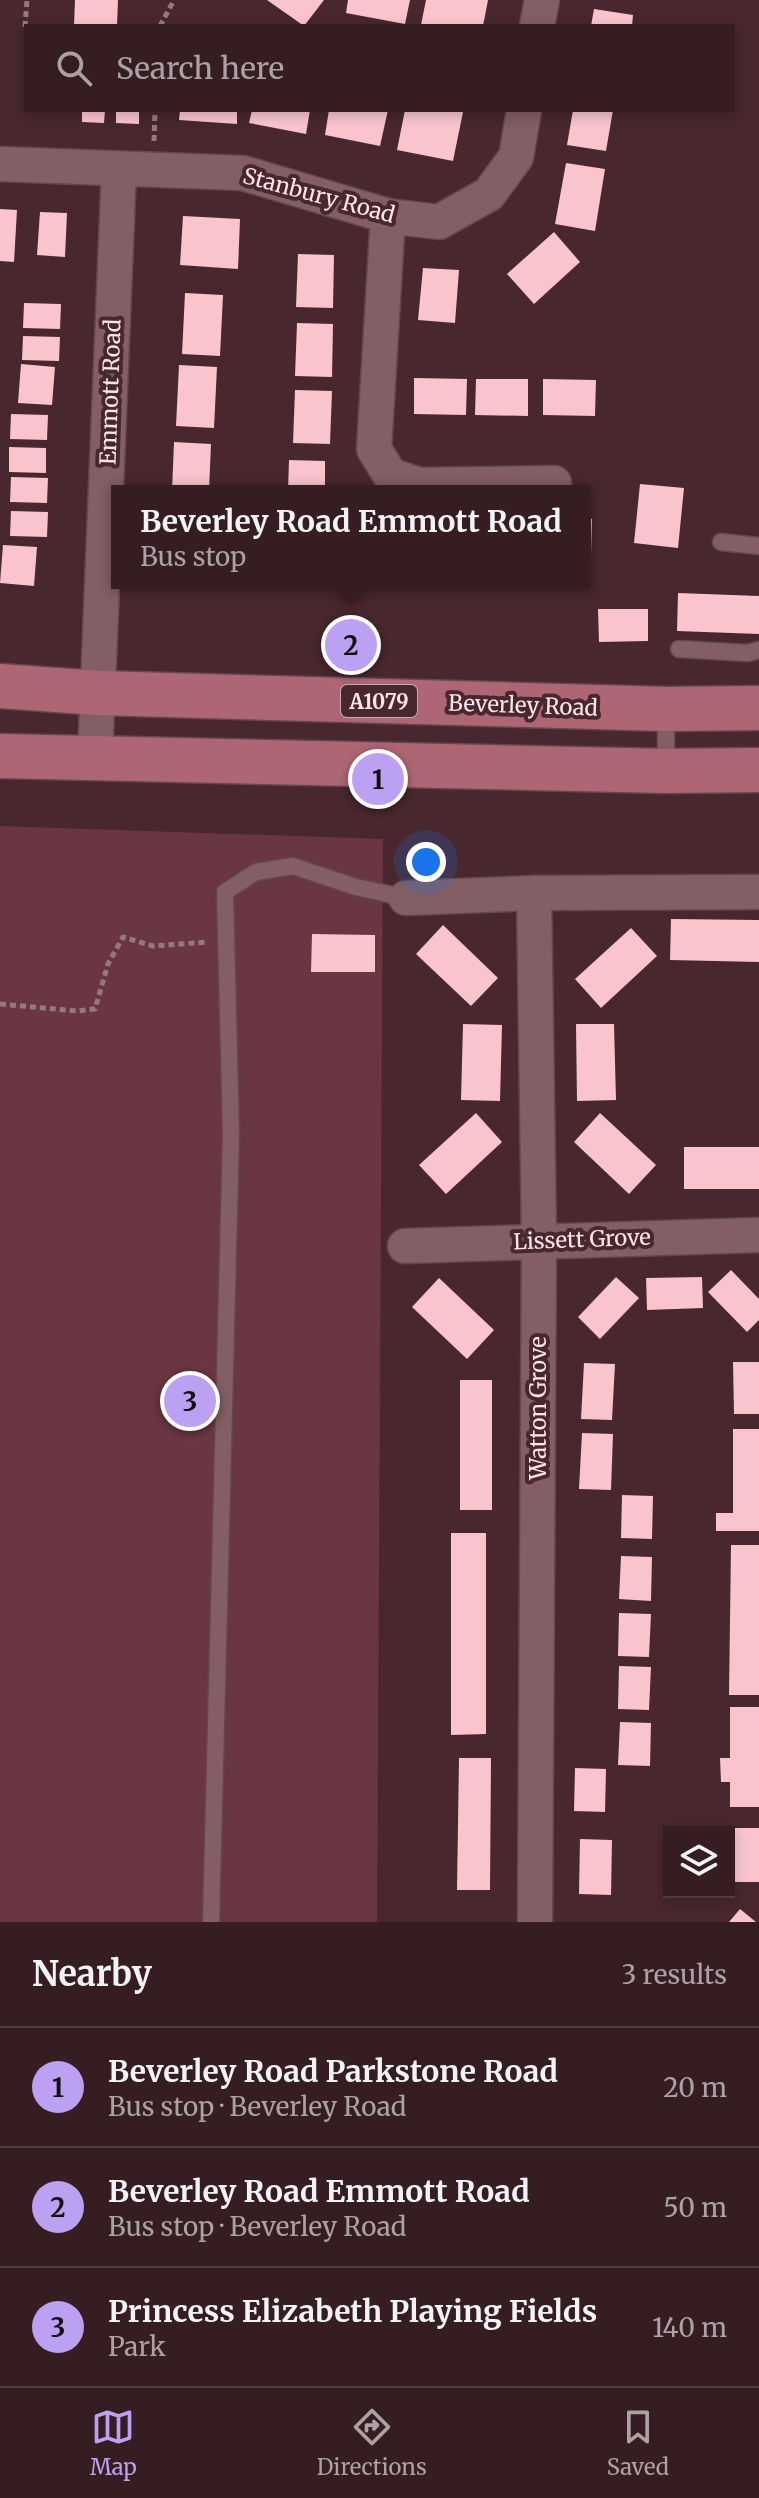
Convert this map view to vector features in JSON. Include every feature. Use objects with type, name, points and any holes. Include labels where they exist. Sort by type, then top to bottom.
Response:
[{"type":"main road","name":"Beverley Road","points":[[0,686],[98,693],[666,709],[759,708]]},
{"type":"main road","points":[[0,756],[666,771],[759,770]]},
{"type":"street","points":[[537,24],[542,0]]},
{"type":"street","name":"Stanbury Road","points":[[0,164],[243,173],[388,216],[439,222],[489,194],[516,157],[524,112]]},
{"type":"street","name":"Emmott Road","points":[[95,758],[119,169]]},
{"type":"street","points":[[388,216],[374,449],[390,475],[419,485],[554,483]]},
{"type":"street","points":[[406,898],[534,893],[759,892]]},
{"type":"street","name":"Watton Grove","points":[[534,893],[539,1240],[535,1922]]},
{"type":"street","name":"Lissett Grove","points":[[405,1246],[759,1235]]},
{"type":"lane","points":[[721,542],[759,546]]},
{"type":"lane","points":[[679,649],[748,653],[759,650]]},
{"type":"lane","points":[[666,709],[666,771]]},
{"type":"lane","points":[[211,1922],[231,1134],[225,892],[256,872],[293,866],[356,887],[406,898]]},
{"type":"path","points":[[25,24],[27,0]]},
{"type":"path","points":[[161,24],[174,0]]},
{"type":"path","points":[[0,1004],[77,1011],[95,1009],[108,964],[123,937],[153,946],[228,940]]},
{"type":"shaded area","points":[[0,826],[383,839],[377,1922],[0,1922]]},
{"type":"building","points":[[75,0],[118,0],[117,24],[74,24]]},
{"type":"building","points":[[267,0],[324,0],[306,24]]},
{"type":"building","points":[[348,0],[410,0],[405,24],[346,13]]},
{"type":"building","points":[[426,0],[488,0],[483,24],[421,24]]},
{"type":"building","points":[[594,9],[633,15],[632,24],[591,24]]},
{"type":"building","points":[[82,112],[105,112],[104,123],[82,122]]},
{"type":"building","points":[[116,112],[139,112],[139,124],[116,123]]},
{"type":"building","points":[[180,112],[237,112],[237,124],[179,120]]},
{"type":"building","points":[[252,112],[310,112],[306,134],[249,123]]},
{"type":"building","points":[[329,112],[388,112],[380,146],[325,135]]},
{"type":"building","points":[[405,112],[463,112],[453,161],[397,150]]},
{"type":"building","points":[[573,112],[613,112],[606,151],[567,145]]},
{"type":"building","points":[[566,163],[605,169],[595,231],[555,224]]},
{"type":"building","points":[[0,209],[17,210],[14,262],[0,261]]},
{"type":"building","points":[[40,212],[67,213],[65,257],[37,255]]},
{"type":"building","points":[[183,216],[240,219],[238,269],[180,265]]},
{"type":"building","points":[[554,232],[580,262],[534,304],[507,274]]},
{"type":"building","points":[[298,254],[334,255],[333,308],[296,307]]},
{"type":"building","points":[[423,268],[459,270],[455,323],[418,320]]},
{"type":"building","points":[[185,293],[223,295],[220,356],[182,354]]},
{"type":"building","points":[[24,303],[61,304],[60,329],[23,328]]},
{"type":"building","points":[[297,323],[333,324],[332,377],[295,376]]},
{"type":"building","points":[[23,336],[60,337],[59,361],[22,360]]},
{"type":"building","points":[[21,364],[55,367],[52,405],[18,403]]},
{"type":"building","points":[[179,365],[217,367],[214,428],[176,426]]},
{"type":"building","points":[[414,378],[467,379],[466,415],[414,414]]},
{"type":"building","points":[[476,379],[528,379],[528,416],[475,415]]},
{"type":"building","points":[[543,379],[596,380],[595,416],[543,415]]},
{"type":"building","points":[[295,390],[332,391],[330,444],[293,443]]},
{"type":"building","points":[[11,414],[48,415],[47,440],[10,439]]},
{"type":"building","points":[[174,442],[211,444],[209,485],[172,485]]},
{"type":"building","points":[[9,447],[46,448],[46,473],[9,472]]},
{"type":"building","points":[[289,460],[325,461],[325,485],[288,485]]},
{"type":"building","points":[[11,477],[48,478],[47,503],[10,502]]},
{"type":"building","points":[[640,484],[684,488],[678,548],[634,543]]},
{"type":"building","points":[[11,511],[48,512],[47,537],[10,536]]},
{"type":"building","points":[[3,545],[37,547],[34,586],[0,583]]},
{"type":"building","points":[[678,593],[759,596],[759,634],[677,631]]},
{"type":"building","points":[[598,609],[648,609],[648,641],[599,642]]},
{"type":"building","points":[[671,919],[759,920],[759,962],[670,960]]},
{"type":"building","points":[[443,925],[498,978],[471,1006],[416,954]]},
{"type":"building","points":[[631,928],[657,956],[601,1008],[575,979]]},
{"type":"building","points":[[312,934],[375,935],[375,972],[311,972]]},
{"type":"building","points":[[463,1024],[502,1025],[500,1101],[461,1100]]},
{"type":"building","points":[[576,1024],[614,1024],[616,1100],[577,1101]]},
{"type":"building","points":[[476,1113],[502,1142],[446,1194],[419,1165]]},
{"type":"building","points":[[600,1113],[656,1165],[629,1194],[574,1142]]},
{"type":"building","points":[[684,1147],[759,1147],[759,1189],[684,1189]]},
{"type":"building","points":[[731,1270],[759,1299],[759,1320],[747,1332],[708,1292]]},
{"type":"building","points":[[616,1277],[639,1298],[600,1339],[578,1317]]},
{"type":"building","points":[[702,1277],[703,1308],[647,1310],[646,1278]]},
{"type":"building","points":[[439,1278],[494,1330],[467,1359],[412,1307]]},
{"type":"building","points":[[733,1362],[759,1362],[759,1414],[734,1414]]},
{"type":"building","points":[[584,1363],[615,1364],[612,1420],[581,1419]]},
{"type":"building","points":[[460,1380],[492,1380],[492,1510],[460,1510]]},
{"type":"building","points":[[733,1429],[759,1429],[759,1531],[716,1531],[716,1513],[733,1513]]},
{"type":"building","points":[[582,1433],[613,1434],[611,1490],[579,1489]]},
{"type":"building","points":[[622,1495],[653,1496],[652,1539],[621,1538]]},
{"type":"building","points":[[451,1533],[486,1533],[486,1734],[451,1735]]},
{"type":"building","points":[[731,1545],[759,1545],[759,1695],[729,1695]]},
{"type":"building","points":[[621,1556],[652,1557],[651,1601],[619,1599]]},
{"type":"building","points":[[619,1613],[651,1614],[649,1657],[618,1656]]},
{"type":"building","points":[[619,1666],[651,1667],[649,1710],[618,1709]]},
{"type":"building","points":[[730,1707],[759,1707],[759,1807],[730,1807],[730,1782],[721,1782],[720,1758],[730,1758]]},
{"type":"building","points":[[620,1722],[651,1723],[650,1766],[618,1765]]},
{"type":"building","points":[[459,1758],[491,1758],[490,1890],[457,1890]]},
{"type":"building","points":[[575,1768],[606,1769],[605,1812],[574,1811]]},
{"type":"building","points":[[735,1828],[759,1828],[759,1882],[735,1882]]},
{"type":"building","points":[[580,1839],[612,1840],[611,1895],[579,1894]]},
{"type":"building","points":[[740,1909],[756,1922],[729,1922]]},
{"type":"place","name":"Beverley Road Emmott Road","points":[[351,645]]},
{"type":"place","name":"Beverley Road Parkstone Road","points":[[378,779]]},
{"type":"place","name":"Princess Elizabeth Playing Fields","points":[[190,1401]]}]
